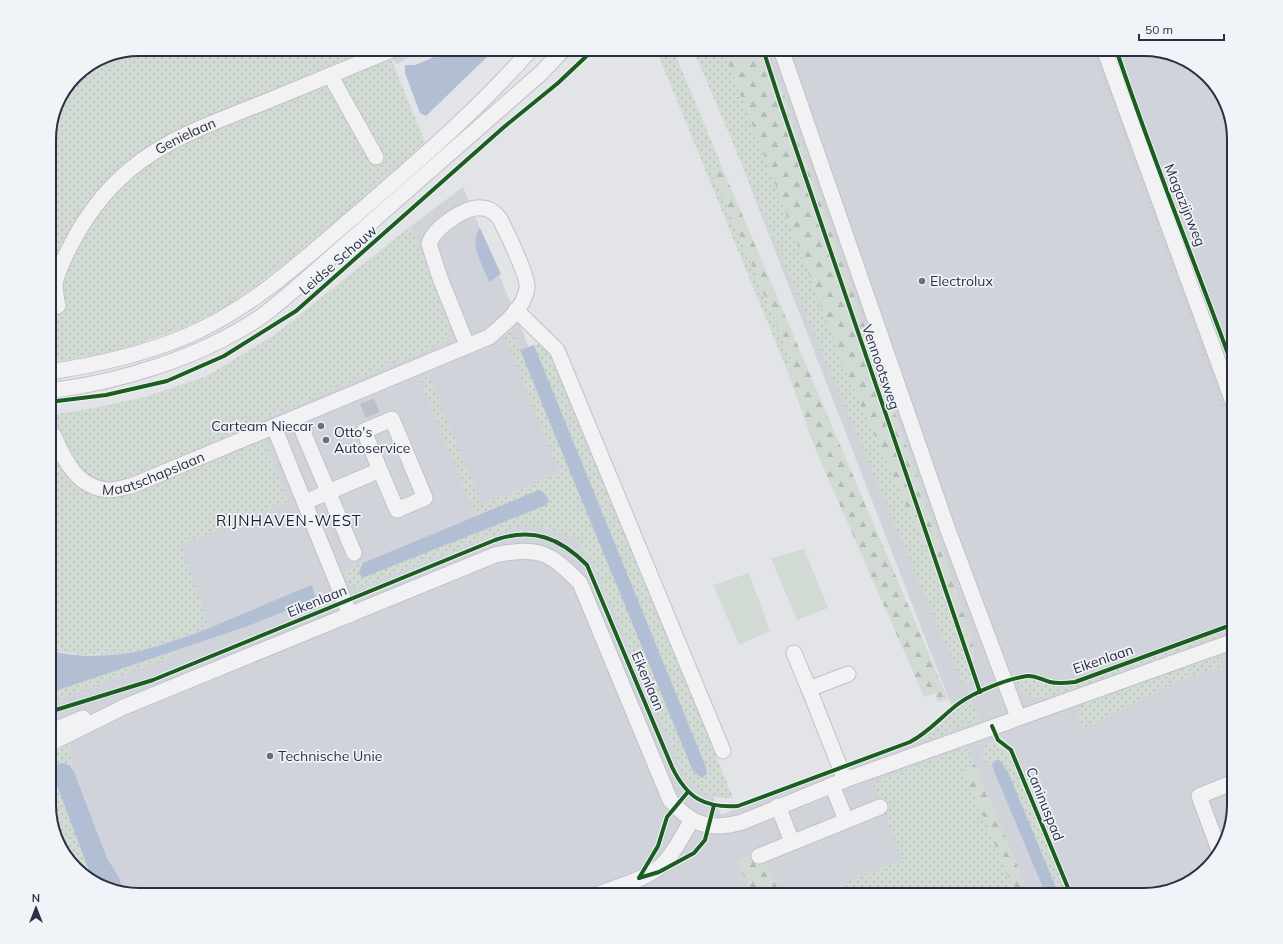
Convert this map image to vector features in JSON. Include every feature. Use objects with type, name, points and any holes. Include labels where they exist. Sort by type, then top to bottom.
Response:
[{"type":"street","name":"Genielaan","points":[[56,282],[73,240],[86,218],[121,176],[162,146],[176,138],[377,56]]},
{"type":"street","name":"Leidse Schouw","points":[[56,371],[122,357],[176,340],[226,316],[256,298],[290,271],[410,168],[457,125],[524,56]]},
{"type":"street","name":"Leidse Schouw","points":[[56,390],[106,382],[164,364],[214,343],[261,316],[295,289],[540,74],[557,56]]},
{"type":"street","name":"Vennootsweg","points":[[783,56],[948,530],[1018,717]]},
{"type":"street","name":"Magazijnweg","points":[[1107,56],[1227,386]]},
{"type":"street","points":[[330,75],[376,156]]},
{"type":"street","name":"Maatschapslaan","points":[[56,441],[62,456],[74,474],[89,485],[110,490],[131,486],[274,427],[365,396],[471,344],[490,337],[509,319],[523,301],[528,287],[500,219],[494,212],[482,208],[470,210],[447,222],[430,239],[429,244],[440,278],[471,344]]},
{"type":"street","name":"Genielaan","points":[[56,292],[58,306]]},
{"type":"street","points":[[516,310],[557,350],[723,751]]},
{"type":"street","points":[[392,419],[425,498],[397,510],[380,470],[364,431],[375,422],[392,419]]},
{"type":"street","points":[[274,427],[350,615]]},
{"type":"street","points":[[303,432],[354,553]]},
{"type":"street","points":[[305,502],[380,470]]},
{"type":"street","name":"Eikenlaan","points":[[56,741],[124,708],[495,556],[516,551],[531,550],[548,556],[565,567],[580,583],[670,800],[684,815],[692,820],[710,826],[726,826],[1018,717],[1227,643]]},
{"type":"street","points":[[794,653],[809,690],[839,783],[846,820]]},
{"type":"street","points":[[809,690],[848,674]]},
{"type":"street","name":"Eikenlaan","points":[[56,729],[97,711],[124,708]]},
{"type":"street","points":[[1217,844],[1199,796],[1227,785]]},
{"type":"street","points":[[778,806],[792,842]]},
{"type":"street","points":[[759,856],[880,807]]},
{"type":"street","points":[[613,888],[655,870],[664,863],[692,820]]},
{"type":"shaded area","points":[[390,56],[411,56],[397,64]]},
{"type":"shaded area","points":[[700,56],[1144,56],[1171,60],[1190,70],[1203,80],[1210,89],[1223,112],[1227,139],[1227,805],[1223,832],[1216,846],[1203,864],[1181,879],[1171,884],[1149,888],[134,888],[122,886],[119,877],[107,858],[77,778],[56,731],[56,665],[209,627],[180,545],[288,501],[256,422],[445,342],[451,331],[411,226],[463,187],[721,815],[839,769],[957,720]]},
{"type":"green space","points":[[134,56],[390,56],[425,142],[363,199],[277,270],[226,307],[183,328],[117,351],[56,362],[56,134],[62,107],[77,84],[93,70],[107,62]]},
{"type":"green space","points":[[659,56],[676,56],[722,167],[712,171],[791,359],[787,370]]},
{"type":"green space","points":[[696,56],[724,56],[730,68],[845,370],[936,570],[974,667],[973,676],[964,687]]},
{"type":"green space","points":[[724,56],[766,56],[783,91],[969,627],[974,652],[974,667],[936,570],[845,370],[730,68]]},
{"type":"green space","points":[[722,167],[948,699],[938,702],[935,693],[924,697],[816,451],[787,370],[791,359],[712,171]]},
{"type":"green space","points":[[411,226],[451,331],[445,342],[256,422],[288,501],[181,545],[209,627],[139,651],[82,655],[56,651],[56,414],[84,410],[145,397],[207,376],[277,333]]},
{"type":"green space","points":[[510,326],[693,771],[698,776],[707,774],[706,767],[534,345],[556,337],[721,742],[712,746],[733,798],[719,798],[707,795],[686,780],[591,559],[573,537],[536,526],[516,527],[357,588],[351,587],[344,572],[363,563],[359,572],[362,578],[547,504],[539,490],[476,516],[420,380],[428,375],[482,505],[560,473],[502,330]]},
{"type":"green space","points":[[804,549],[828,608],[797,620],[771,558]]},
{"type":"green space","points":[[749,573],[770,631],[739,645],[713,585]]},
{"type":"green space","points":[[1217,634],[1219,640],[1136,670],[1134,664]]},
{"type":"green space","points":[[177,651],[166,659],[56,700],[56,691]]},
{"type":"green space","points":[[1218,654],[1223,665],[1161,688],[1156,693],[1083,729],[1077,711],[1084,702]]},
{"type":"green space","points":[[1123,667],[1126,674],[1045,698],[1036,698],[1028,695],[1022,690],[1017,682],[1024,680],[1036,680],[1052,685],[1065,686],[1087,681]]},
{"type":"green space","points":[[971,699],[980,720],[959,727],[921,746],[935,726],[957,708]]},
{"type":"green space","points":[[995,741],[1009,752],[1065,888],[1056,888],[1008,772],[999,760],[996,760],[987,766],[982,755],[983,745]]},
{"type":"green space","points":[[70,744],[72,746],[68,748],[74,764],[71,767],[70,766],[56,771],[56,751]]},
{"type":"green space","points":[[967,746],[975,764],[964,771],[1013,888],[835,888],[902,859],[873,783]]},
{"type":"green space","points":[[975,764],[1027,888],[1013,888],[964,771]]},
{"type":"green space","points":[[56,781],[89,871],[73,855],[60,832],[56,810]]},
{"type":"green space","points":[[753,855],[763,855],[777,888],[749,888],[737,860]]},
{"type":"water","points":[[436,56],[488,56],[426,116],[420,113],[405,73],[405,65],[415,65]]},
{"type":"water","points":[[480,228],[501,274],[489,282],[480,262],[476,248],[477,234]]},
{"type":"water","points":[[534,345],[706,767],[707,774],[702,778],[693,771],[520,350]]},
{"type":"water","points":[[539,490],[543,492],[549,500],[547,504],[539,508],[362,578],[359,572],[363,563]]},
{"type":"water","points":[[312,585],[316,599],[248,626],[56,691],[56,652],[94,656],[130,653],[162,645],[206,629]]},
{"type":"water","points":[[996,760],[999,760],[1008,772],[1056,888],[1043,888],[992,764]]},
{"type":"water","points":[[64,763],[70,766],[74,771],[107,858],[119,877],[122,886],[112,884],[89,871],[56,783],[56,768],[58,764]]},
{"type":"tunnel","points":[[367,401],[374,418]]},
{"type":"railway","points":[[1096,56],[1227,419]]},
{"type":"railway","points":[[1225,441],[1227,445]]},
{"type":"cycle path","points":[[56,401],[106,395],[167,381],[224,356],[296,311],[504,127],[558,83],[587,56]]},
{"type":"cycle path","points":[[765,56],[980,692]]},
{"type":"cycle path","points":[[1118,56],[1159,170],[1227,351]]},
{"type":"cycle path","points":[[56,710],[153,680],[495,540],[509,536],[534,535],[556,542],[567,548],[587,565],[672,767],[684,786],[698,799],[706,803],[738,806],[910,742],[923,734],[965,699],[1001,683],[1027,676],[1036,677],[1053,683],[1075,682],[1227,627]]},
{"type":"cycle path","name":"Caninuspad","points":[[992,726],[998,740],[1011,750],[1068,888]]},
{"type":"cycle path","points":[[639,878],[658,846],[667,817],[687,793]]},
{"type":"cycle path","points":[[639,878],[659,872],[694,853],[705,840],[714,805]]},
{"type":"place","name":"Electrolux","points":[[922,281]]},
{"type":"place","name":"Carteam Niecar","points":[[321,426]]},
{"type":"place","name":"Otto's Autoservice","points":[[326,440]]},
{"type":"place","name":"Technische Unie","points":[[270,756]]},
{"type":"district","name":"RIJNHAVEN-WEST","points":[[289,521]]}]
